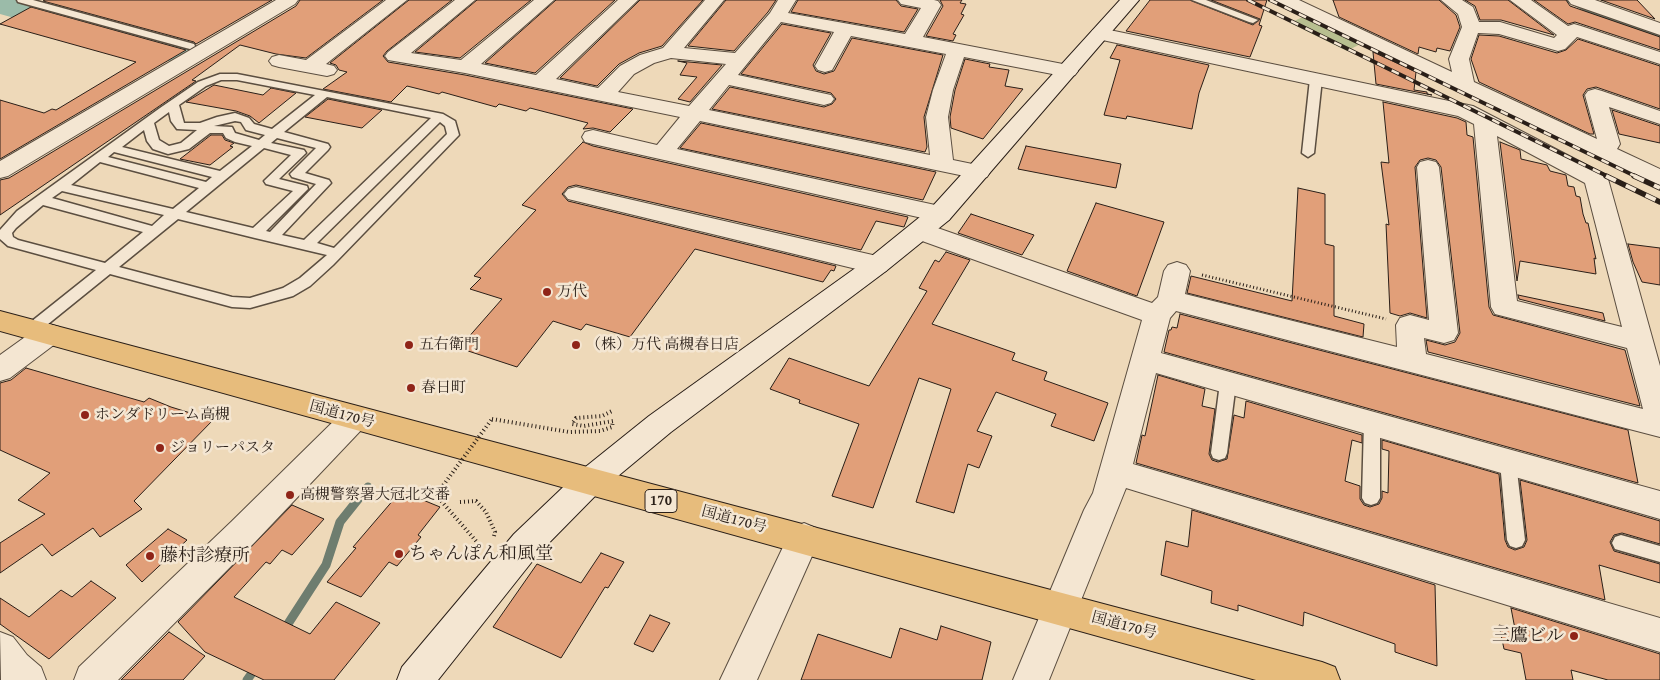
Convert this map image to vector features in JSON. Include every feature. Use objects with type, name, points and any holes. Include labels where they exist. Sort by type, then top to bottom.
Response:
[{"type":"highway","name":"国道170号","points":[[0,321],[1322,680]]},
{"type":"street","points":[[0,171],[289,0]]},
{"type":"street","points":[[309,67],[398,0]]},
{"type":"street","points":[[466,0],[395,56],[465,67],[979,172]]},
{"type":"street","points":[[465,67],[545,0]]},
{"type":"street","points":[[540,83],[629,0]]},
{"type":"street","points":[[670,52],[715,0]]},
{"type":"street","points":[[662,153],[777,16],[788,0]]},
{"type":"street","points":[[907,0],[932,5],[911,41]]},
{"type":"street","points":[[415,680],[526,544],[589,482],[668,418],[877,265],[940,214],[1130,0]]},
{"type":"street","points":[[1284,0],[1465,86],[1599,144],[1660,178]]},
{"type":"street","points":[[1450,0],[1466,11],[1471,27],[1459,59],[1465,86]]},
{"type":"street","points":[[1519,0],[1569,35]]},
{"type":"street","points":[[1577,0],[1660,29]]},
{"type":"street","points":[[777,16],[1068,71]]},
{"type":"street","points":[[1471,27],[1500,28],[1558,45],[1574,30],[1660,58]]},
{"type":"street","points":[[825,66],[845,29]]},
{"type":"street","points":[[1100,34],[1465,111],[1596,179],[1660,419]]},
{"type":"street","points":[[942,164],[937,116],[943,90],[957,50]]},
{"type":"street","points":[[602,96],[627,70],[647,59],[670,52],[740,59]]},
{"type":"street","points":[[279,61],[334,72]]},
{"type":"street","points":[[724,78],[824,100]]},
{"type":"street","points":[[1599,144],[1595,95],[1660,118]]},
{"type":"street","points":[[1484,120],[1504,307],[1639,341]]},
{"type":"street","points":[[593,137],[940,214]]},
{"type":"street","points":[[1561,160],[1599,144],[1660,157]]},
{"type":"street","points":[[1412,362],[1410,325],[1444,333],[1428,167]]},
{"type":"street","points":[[576,194],[877,265]]},
{"type":"street","points":[[920,232],[1163,308],[1412,362],[1660,425]]},
{"type":"street","points":[[1031,680],[1100,510],[1108,498],[1145,359],[1177,271]]},
{"type":"street","points":[[0,370],[41,332]]},
{"type":"street","points":[[1145,359],[1660,505]]},
{"type":"street","points":[[92,680],[243,532],[355,418]]},
{"type":"street","points":[[1116,472],[1660,635]]},
{"type":"street","points":[[738,680],[804,538]]},
{"type":"street","points":[[0,649],[14,668],[28,680]]},
{"type":"lane","points":[[22,0],[190,46]]},
{"type":"lane","points":[[1197,0],[1253,20]]},
{"type":"lane","points":[[220,76],[237,77],[325,93],[439,116],[451,124],[453,134],[337,253],[305,282],[288,292],[250,302],[232,302],[13,243],[7,239],[6,233],[10,225],[22,214],[202,84],[220,76]]},
{"type":"lane","points":[[1308,152],[1316,79]]},
{"type":"lane","points":[[41,332],[106,269],[325,93]]},
{"type":"lane","points":[[173,104],[177,120],[181,126],[201,127],[221,118],[235,117],[245,120],[250,127],[324,146],[296,174],[325,183],[272,238]]},
{"type":"lane","points":[[306,246],[439,116]]},
{"type":"lane","points":[[148,122],[153,141],[157,146],[168,150],[185,146],[196,136],[207,130],[220,129],[228,130],[230,135],[239,139],[300,154],[270,181],[302,189],[255,234]]},
{"type":"lane","points":[[112,148],[223,176]]},
{"type":"lane","points":[[98,158],[210,187]]},
{"type":"lane","points":[[120,176],[133,167]]},
{"type":"lane","points":[[150,184],[163,175]]},
{"type":"lane","points":[[60,186],[337,253]]},
{"type":"lane","points":[[42,200],[155,231]]},
{"type":"lane","points":[[1219,453],[1228,383]]},
{"type":"lane","points":[[1371,498],[1372,423]]},
{"type":"lane","points":[[1508,462],[1516,540]]},
{"type":"lane","points":[[1620,543],[1660,554]]},
{"type":"path","points":[[1177,271],[1184,270],[1410,325]]},
{"type":"path","points":[[491,546],[482,550],[436,495],[492,419],[569,432],[600,432],[612,427],[613,421],[584,426],[572,424],[576,418],[602,416],[612,411]]},
{"type":"path","points":[[460,502],[476,501],[486,512],[495,532],[493,539]]},
{"type":"green space","points":[[1311,13],[1368,40],[1347,51],[1290,23]]},
{"type":"building","points":[[272,0],[196,44],[43,1]]},
{"type":"building","points":[[300,0],[383,0],[306,58],[276,54],[240,45],[192,80],[196,81],[0,215],[0,180],[9,178],[296,6]]},
{"type":"building","points":[[409,0],[452,0],[387,51],[383,56],[388,62],[465,75],[633,109],[610,132],[593,128],[583,129],[588,123],[530,108],[526,111],[499,104],[496,107],[442,92],[439,94],[407,86],[391,102],[323,89],[347,72],[339,70],[336,65],[330,63]]},
{"type":"building","points":[[477,0],[531,0],[460,58],[415,52]]},
{"type":"building","points":[[556,0],[615,0],[535,73],[485,63]]},
{"type":"building","points":[[640,0],[703,0],[662,46],[639,53],[619,64],[597,86],[560,78]]},
{"type":"building","points":[[726,0],[776,0],[734,51],[688,46]]},
{"type":"building","points":[[798,0],[896,0],[901,6],[918,9],[904,32],[791,12]]},
{"type":"building","points":[[940,0],[962,0],[960,3],[966,4],[961,14],[964,15],[953,34],[956,35],[953,41],[926,36],[943,6]]},
{"type":"building","points":[[1150,0],[1190,0],[1253,25],[1260,19],[1211,0],[1267,0],[1259,25],[1262,26],[1250,57],[1126,31]]},
{"type":"building","points":[[1333,0],[1439,0],[1456,15],[1460,27],[1450,51],[1437,48],[1436,52],[1419,47],[1418,54],[1339,17]]},
{"type":"building","points":[[1465,0],[1508,0],[1554,35],[1501,20],[1480,20],[1475,6]]},
{"type":"building","points":[[1534,0],[1566,0],[1570,6],[1660,37],[1660,50],[1575,22],[1568,24]]},
{"type":"building","points":[[1601,0],[1637,0],[1655,19]]},
{"type":"building","points":[[31,7],[186,50],[0,159],[0,100],[44,113],[52,109],[56,110],[136,62],[0,24]]},
{"type":"building","points":[[782,24],[831,33],[813,65],[816,71],[824,74],[834,71],[852,38],[943,55],[924,117],[927,147],[925,152],[712,109],[730,87],[824,107],[832,104],[836,99],[831,93],[741,74]]},
{"type":"building","points":[[1479,35],[1499,36],[1557,53],[1566,50],[1578,39],[1660,66],[1660,109],[1596,87],[1587,89],[1583,95],[1594,134],[1590,134],[1479,82],[1471,59]]},
{"type":"building","points":[[1117,45],[1209,65],[1199,93],[1192,129],[1127,116],[1126,119],[1104,115],[1120,60],[1110,58]]},
{"type":"building","points":[[1373,52],[1416,72],[1414,90],[1427,92],[1427,94],[1432,95],[1376,84]]},
{"type":"building","points":[[965,59],[990,64],[989,67],[1009,70],[1005,86],[1023,89],[983,139],[951,128],[950,117],[955,90]]},
{"type":"building","points":[[678,61],[722,65],[690,102],[678,99],[697,77],[680,75],[687,63]]},
{"type":"building","points":[[214,85],[263,95],[271,88],[296,93],[259,123],[250,116],[236,111],[186,102]]},
{"type":"building","points":[[328,99],[382,110],[362,128],[305,117]]},
{"type":"building","points":[[1383,102],[1457,118],[1466,122],[1467,135],[1473,137],[1489,307],[1493,315],[1625,350],[1640,406],[1428,352],[1426,340],[1445,345],[1455,342],[1460,333],[1441,167],[1436,160],[1428,158],[1420,160],[1415,167],[1427,318],[1410,313],[1400,316],[1390,313],[1386,224],[1389,225],[1381,162],[1389,163]]},
{"type":"building","points":[[1612,110],[1660,126],[1660,143],[1619,134]]},
{"type":"building","points":[[701,123],[936,172],[923,200],[680,148]]},
{"type":"building","points":[[211,135],[222,135],[225,140],[234,143],[230,146],[233,147],[210,165],[180,159]]},
{"type":"building","points":[[583,142],[593,146],[908,217],[904,227],[876,221],[861,250],[576,185],[568,187],[562,194],[568,201],[836,266],[834,271],[831,270],[823,282],[695,249],[630,337],[586,324],[581,330],[553,321],[517,367],[459,348],[502,299],[470,289],[481,278],[474,276],[536,210],[522,205]]},
{"type":"building","points":[[1500,142],[1520,150],[1521,159],[1547,165],[1550,171],[1566,175],[1568,186],[1574,187],[1576,196],[1580,197],[1583,214],[1586,223],[1588,223],[1596,259],[1594,258],[1596,274],[1520,261],[1517,281]]},
{"type":"building","points":[[1026,146],[1121,164],[1116,188],[1018,169]]},
{"type":"building","points":[[1298,188],[1325,194],[1325,244],[1334,246],[1334,316],[1364,324],[1363,337],[1187,293],[1191,276],[1292,301]]},
{"type":"building","points":[[1096,203],[1164,222],[1137,296],[1067,271]]},
{"type":"building","points":[[971,214],[1034,235],[1022,255],[958,233]]},
{"type":"building","points":[[1628,244],[1660,248],[1660,285],[1642,282],[1633,262]]},
{"type":"building","points":[[946,252],[970,260],[932,324],[1015,353],[1012,360],[1047,372],[1044,380],[1108,403],[1094,441],[1051,426],[1056,414],[996,392],[977,431],[992,436],[979,468],[968,464],[954,513],[916,502],[951,389],[919,378],[873,508],[832,496],[859,424],[799,403],[800,400],[770,389],[789,358],[869,386],[927,291],[919,288],[935,260],[939,262]]},
{"type":"building","points":[[1518,295],[1603,313],[1605,321],[1519,299]]},
{"type":"building","points":[[1180,314],[1628,430],[1638,483],[1164,352],[1169,330],[1172,327],[1177,328]]},
{"type":"building","points":[[26,368],[144,402],[149,398],[213,420],[134,501],[142,509],[100,537],[93,528],[52,556],[42,544],[0,573],[0,543],[45,514],[18,500],[50,473],[0,450],[0,383],[11,380]]},
{"type":"building","points":[[1158,375],[1205,389],[1202,406],[1215,409],[1209,454],[1212,460],[1218,462],[1227,459],[1234,415],[1244,418],[1246,401],[1362,435],[1362,443],[1352,440],[1345,481],[1360,486],[1360,499],[1364,505],[1370,507],[1379,504],[1382,498],[1382,491],[1388,493],[1389,451],[1382,449],[1382,440],[1499,474],[1505,540],[1508,547],[1515,550],[1524,547],[1527,540],[1520,480],[1660,521],[1660,544],[1622,533],[1614,535],[1610,542],[1614,551],[1660,564],[1660,583],[1599,565],[1605,600],[1136,463],[1142,435],[1145,436]]},
{"type":"building","points":[[401,491],[440,507],[418,535],[421,537],[397,566],[389,562],[361,597],[327,582],[356,548],[353,547]]},
{"type":"building","points":[[292,505],[324,519],[292,555],[282,550],[270,564],[266,562],[234,597],[310,634],[336,602],[380,623],[334,680],[264,680],[205,652],[178,622]]},
{"type":"building","points":[[1192,510],[1435,585],[1437,666],[1395,652],[1395,644],[1304,612],[1303,626],[1238,605],[1238,611],[1211,603],[1212,591],[1161,575],[1166,541],[1188,547]]},
{"type":"building","name":"藤村診療所","points":[[168,529],[187,540],[142,582],[126,565]]},
{"type":"building","points":[[601,553],[624,562],[608,588],[605,587],[561,658],[493,627],[537,564],[581,583]]},
{"type":"building","points":[[91,581],[116,598],[49,659],[0,624],[0,598],[29,617],[61,590],[72,597]]},
{"type":"building","name":"三鷹ビル","points":[[1511,608],[1660,654],[1660,680],[1608,680],[1571,670],[1573,680],[1526,680],[1521,653],[1504,649],[1499,625],[1515,629]]},
{"type":"building","points":[[650,615],[670,623],[653,652],[634,644]]},
{"type":"building","points":[[941,626],[991,642],[982,680],[801,680],[818,634],[891,658],[900,628],[937,640]]},
{"type":"building","points":[[169,632],[205,656],[183,680],[121,680]]},
{"type":"waterway","points":[[1569,0],[1602,17],[1660,34]]},
{"type":"waterway","points":[[0,4],[185,55]]},
{"type":"waterway","points":[[284,630],[326,565],[340,522],[368,487]]},
{"type":"waterway","points":[[247,680],[257,666]]},
{"type":"railway","points":[[1248,0],[1609,177]]},
{"type":"railway","points":[[1270,0],[1637,177]]},
{"type":"railway","points":[[1606,176],[1660,202]]},
{"type":"railway","points":[[1634,176],[1660,188]]},
{"type":"place","name":"万代","points":[[547,292]]},
{"type":"place","name":"五右衛門","points":[[409,345]]},
{"type":"place","name":"（株）万代 高槻春日店","points":[[576,345]]},
{"type":"place","name":"春日町","points":[[411,388]]},
{"type":"place","name":"ホンダドリーム高槻","points":[[85,415]]},
{"type":"place","name":"ジョリーパスタ","points":[[160,448]]},
{"type":"place","name":"高槻警察署大冠北交番","points":[[290,495]]},
{"type":"place","name":"ちゃんぽん和風堂","points":[[399,554]]},
{"type":"place","name":"藤村診療所","points":[[150,556]]},
{"type":"place","name":"三鷹ビル","points":[[1574,636]]}]
